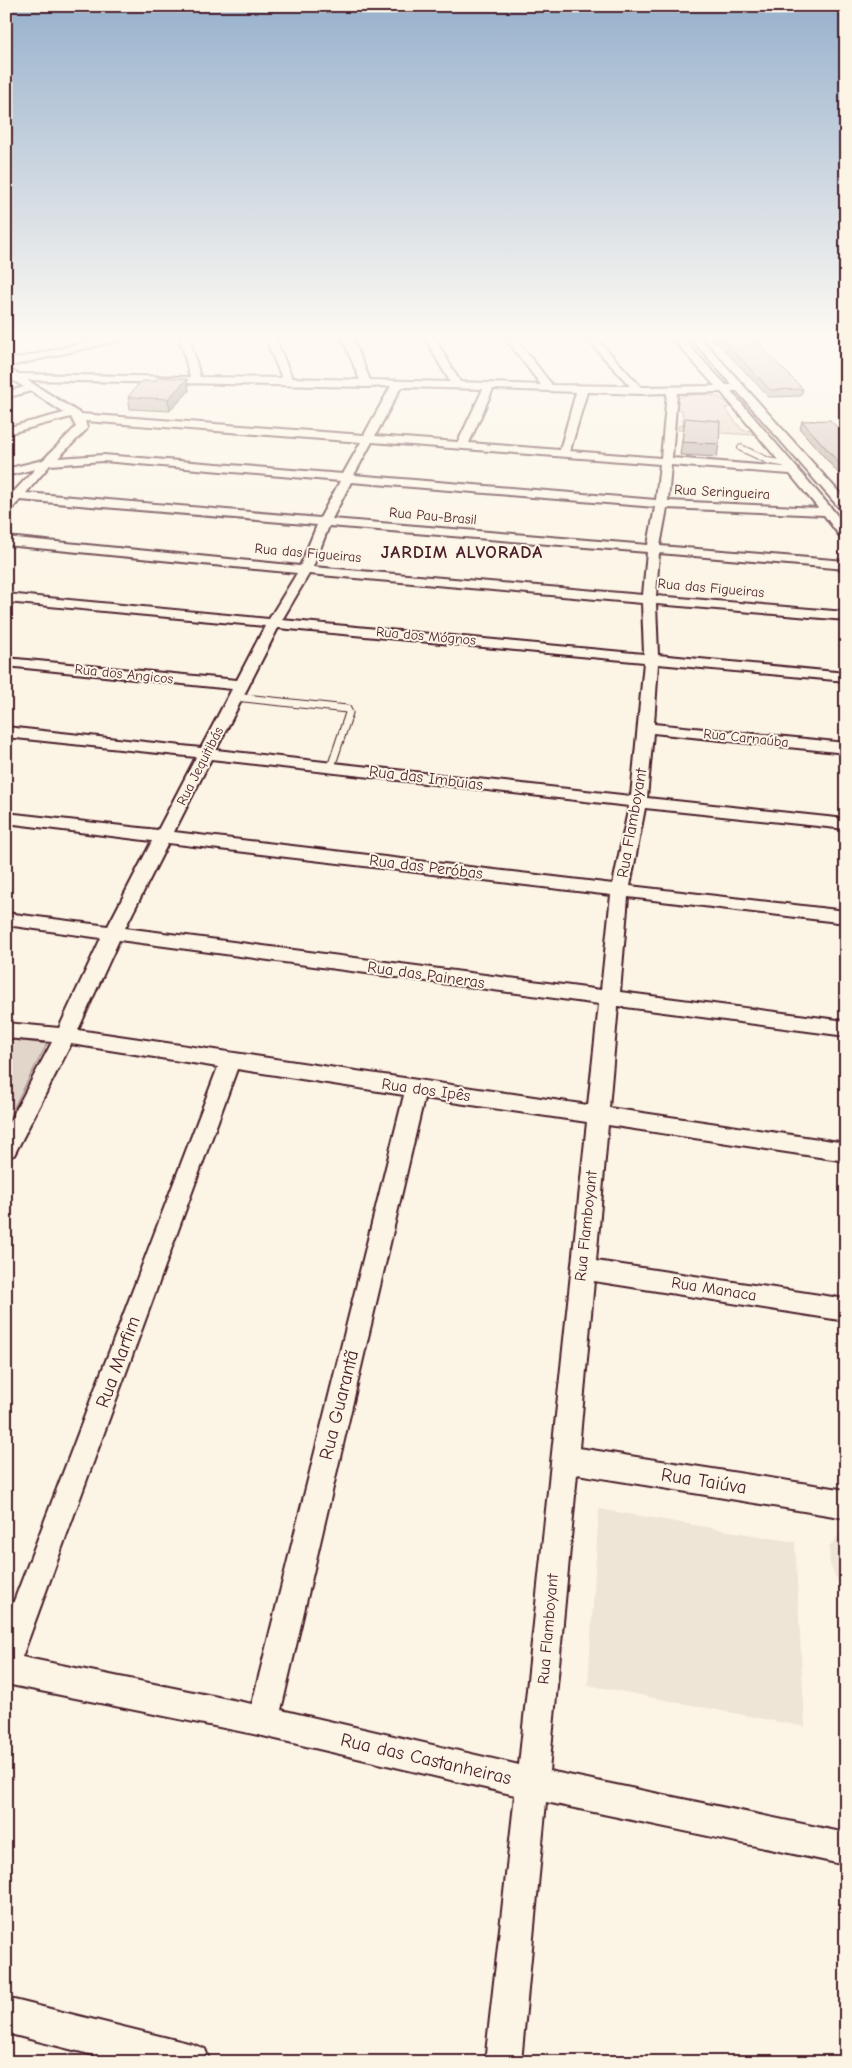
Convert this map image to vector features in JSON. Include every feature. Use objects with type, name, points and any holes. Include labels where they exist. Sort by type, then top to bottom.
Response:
[{"type":"street","points":[[81,442],[82,432]]},
{"type":"street","points":[[262,432],[665,462],[790,467]]},
{"type":"street","name":"Rua Jequitibás","points":[[6,1149],[65,1036],[113,933],[274,622],[305,570],[324,522],[372,432]]},
{"type":"street","points":[[462,446],[469,432]]},
{"type":"street","points":[[564,454],[570,432]]},
{"type":"street","name":"Rua Flamboyant","points":[[503,2062],[534,1784],[563,1459],[620,891],[638,803],[646,728],[651,658],[649,600],[654,550],[662,504],[668,432]]},
{"type":"street","points":[[760,432],[846,536]]},
{"type":"street","points":[[779,432],[846,508]]},
{"type":"street","points":[[81,442],[104,458]]},
{"type":"street","points":[[6,508],[47,462],[81,442]]},
{"type":"street","name":"Rua Seringueira","points":[[6,473],[47,462],[104,458],[662,504],[828,512]]},
{"type":"street","name":"Rua Pau-Brasil","points":[[18,496],[846,565]]},
{"type":"street","name":"Rua das Figueiras","points":[[6,541],[305,570],[846,616]]},
{"type":"street","name":"Rua dos Mógnos","points":[[6,598],[846,677]]},
{"type":"street","name":"Rua dos Angicos","points":[[6,662],[238,691]]},
{"type":"street","name":"Rua Carnaúba","points":[[646,728],[846,748]]},
{"type":"street","name":"Rua das Imbuias","points":[[6,732],[331,767],[638,803],[846,824]]},
{"type":"street","name":"Rua das Peróbas","points":[[6,818],[846,917]]},
{"type":"street","name":"Rua das Paineras","points":[[6,919],[846,1029]]},
{"type":"street","name":"Rua dos Ipês","points":[[6,1030],[65,1036],[846,1152]]},
{"type":"street","name":"Rua Marfim","points":[[6,1661],[230,1062]]},
{"type":"street","name":"Rua Guarantã","points":[[263,1721],[416,1089]]},
{"type":"street","name":"Rua Manaca","points":[[582,1268],[846,1310]]},
{"type":"street","name":"Rua Taiúva","points":[[563,1459],[846,1504]]},
{"type":"street","name":"Rua das Castanheiras","points":[[6,1669],[263,1721],[534,1784],[846,1849]]},
{"type":"street","points":[[6,2015],[192,2062]]},
{"type":"lane","points":[[741,448],[769,461],[790,467]]},
{"type":"lane","points":[[238,691],[347,709],[349,713],[331,767]]},
{"type":"shaded area","points":[[701,432],[751,432],[753,435]]},
{"type":"shaded area","points":[[6,1039],[47,1044],[6,1122]]},
{"type":"shaded area","points":[[599,1509],[795,1542],[805,1727],[588,1685]]},
{"type":"shaded area","points":[[846,1533],[846,1592],[839,1584],[830,1565],[829,1547],[840,1534]]},
{"type":"building","points":[[683,432],[720,432],[719,444],[682,442]]},
{"type":"building","points":[[811,432],[842,432],[846,436],[846,471]]},
{"type":"district","name":"JARDIM ALVORADA","points":[[462,552]]}]
